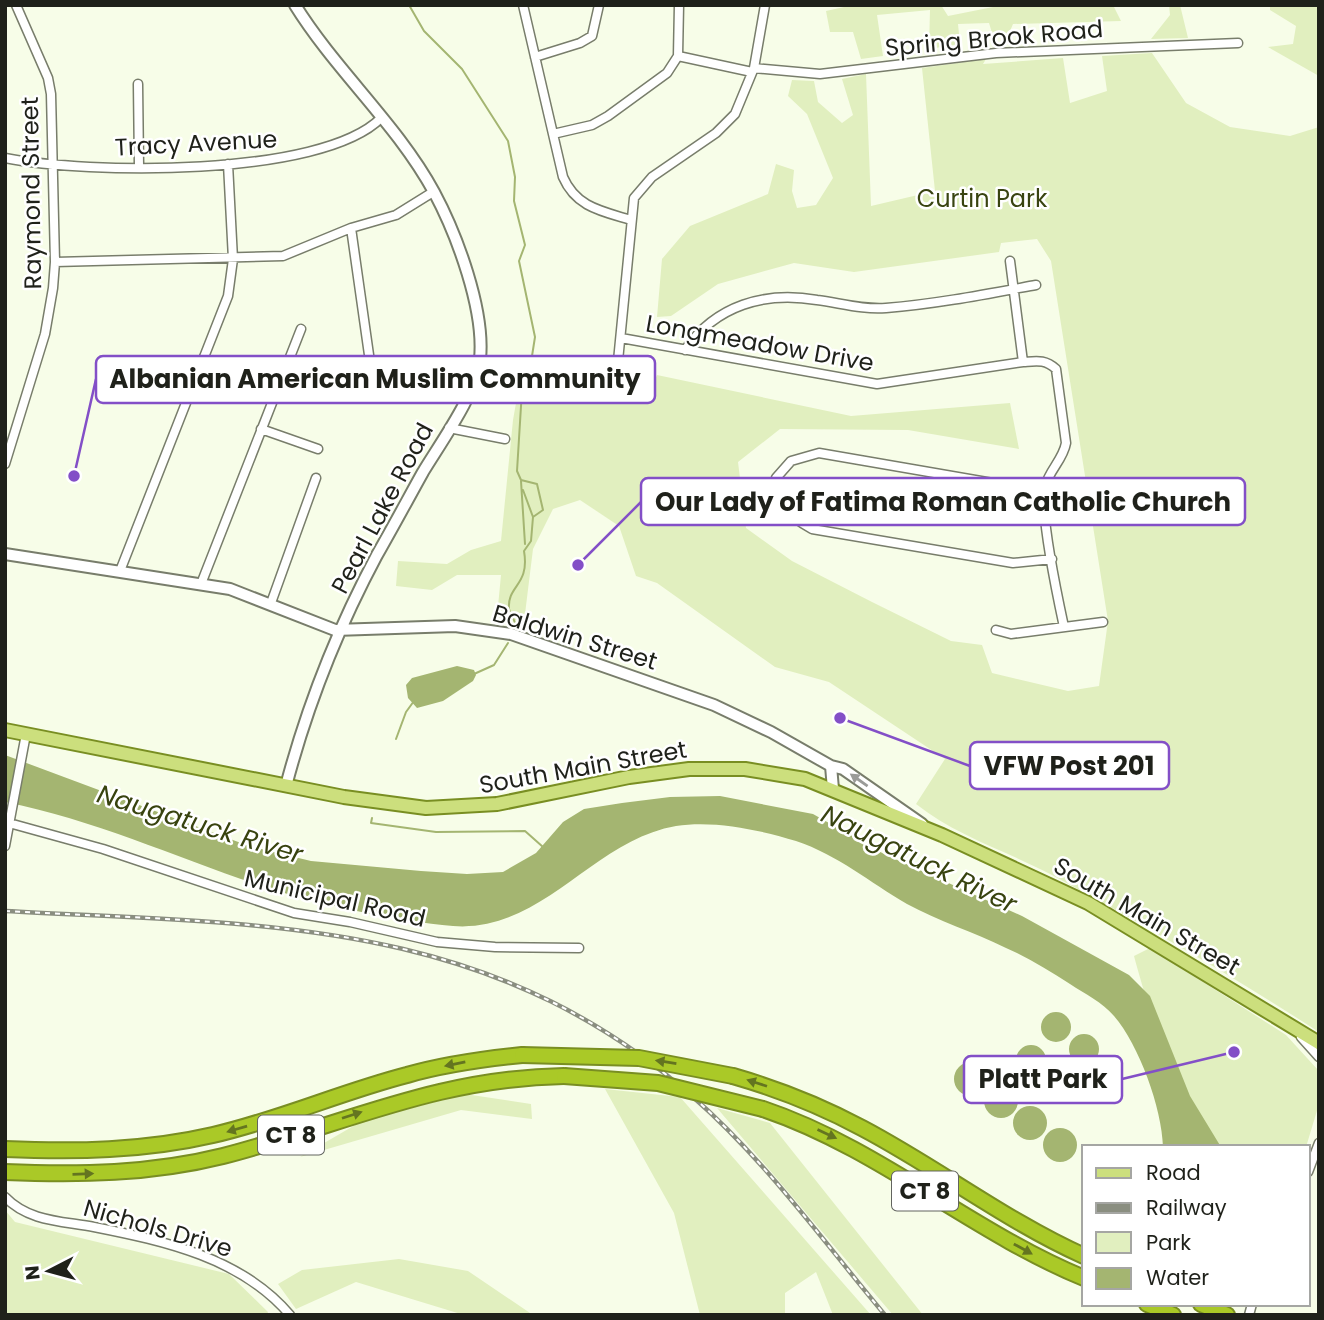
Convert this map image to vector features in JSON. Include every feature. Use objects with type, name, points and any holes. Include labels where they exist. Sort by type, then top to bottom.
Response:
[{"type":"highway","name":"CT 8","points":[[6,1149],[99,1150],[187,1141],[245,1126],[407,1074],[453,1064],[522,1055],[639,1058],[733,1076],[777,1090],[843,1118],[1004,1215],[1082,1255]]},
{"type":"highway","name":"CT 8","points":[[10,1172],[110,1173],[192,1163],[251,1148],[435,1091],[502,1079],[564,1076],[659,1083],[764,1109],[855,1148],[993,1233],[1082,1277]]},
{"type":"highway","points":[[1152,1306],[1173,1315]]},
{"type":"highway","points":[[1206,1306],[1227,1315]]},
{"type":"main road","name":"Pearl Lake Road","points":[[286,786],[297,742],[340,631],[376,559],[477,374],[480,360],[476,313],[464,267],[433,191],[381,118],[331,59],[295,5]]},
{"type":"main road","name":"Baldwin Street","points":[[5,554],[236,591],[271,603],[323,627],[340,631],[455,626],[518,636],[714,705],[771,732],[831,766],[843,769],[925,827]]},
{"type":"main road","name":"South Main Street","points":[[5,730],[372,802],[437,808],[497,804],[649,773],[699,768],[761,770],[805,779],[925,827],[1105,912],[1319,1043]]},
{"type":"main road","points":[[831,766],[833,789]]},
{"type":"street","name":"Raymond Street","points":[[5,464],[45,334],[55,262],[54,166],[48,78],[16,5]]},
{"type":"street","points":[[523,5],[553,134],[570,193],[602,211],[631,220]]},
{"type":"street","points":[[535,57],[580,43],[592,36],[599,5]]},
{"type":"street","points":[[553,134],[592,125],[657,84],[678,56],[679,5]]},
{"type":"street","points":[[480,360],[602,378],[618,361],[634,198],[640,188],[716,133],[735,114],[753,70],[765,5]]},
{"type":"street","name":"Spring Brook Road","points":[[678,56],[753,70],[820,74],[996,53],[1238,43]]},
{"type":"street","points":[[138,84],[139,166]]},
{"type":"street","name":"Tracy Avenue","points":[[5,158],[54,166],[270,162],[370,130],[381,118]]},
{"type":"street","points":[[120,571],[228,296],[233,258],[228,164]]},
{"type":"street","points":[[55,262],[284,256],[351,228],[396,215],[433,191]]},
{"type":"street","points":[[351,228],[373,383]]},
{"type":"street","points":[[1010,261],[1023,362]]},
{"type":"street","points":[[685,350],[695,336],[728,311],[750,301],[770,297],[790,296],[867,309],[1036,285]]},
{"type":"street","points":[[201,584],[301,329]]},
{"type":"street","name":"Longmeadow Drive","points":[[621,338],[877,384],[1041,360],[1056,369],[1066,443],[1064,455],[1045,488]]},
{"type":"street","points":[[449,428],[505,439]]},
{"type":"street","points":[[261,429],[318,449]]},
{"type":"street","points":[[1052,559],[1013,563],[812,529],[796,520],[779,502],[776,478],[790,461],[819,453],[1010,486],[1045,488],[1052,559],[1064,627]]},
{"type":"street","points":[[271,603],[316,478]]},
{"type":"street","points":[[996,630],[1011,634],[1103,622]]},
{"type":"street","points":[[5,846],[26,734]]},
{"type":"street","name":"Municipal Road","points":[[9,823],[103,849],[294,913],[446,943],[579,948]]},
{"type":"street","points":[[1299,1031],[1319,1057]]},
{"type":"street","points":[[1310,1167],[1319,1143]]},
{"type":"street","name":"Nichols Drive","points":[[5,1197],[31,1216],[114,1231],[220,1261],[249,1277],[290,1315]]},
{"type":"green space","points":[[853,5],[941,5],[948,16],[1003,5],[1113,5],[1121,21],[1013,24],[1008,36],[993,36],[989,23],[958,24],[960,44],[929,49],[930,10],[877,15],[883,56],[861,59],[853,32],[830,32],[826,11]]},
{"type":"green space","points":[[1169,5],[1180,5],[1188,38],[1151,39],[1170,15]]},
{"type":"green space","points":[[1270,5],[1319,5],[1319,76],[1268,47],[1293,44],[1296,26],[1270,10]]},
{"type":"green space","name":"Curtin Park","points":[[1152,53],[1186,103],[1230,127],[1290,136],[1319,127],[1319,1032],[1120,912],[1035,866],[931,815],[916,804],[945,759],[829,682],[775,667],[657,583],[636,576],[619,526],[580,500],[553,509],[533,549],[524,622],[497,617],[501,575],[457,575],[432,590],[396,586],[398,561],[447,564],[471,550],[501,541],[513,420],[521,375],[602,386],[646,399],[657,375],[851,416],[1010,403],[1019,449],[908,430],[780,429],[738,462],[746,528],[792,561],[872,602],[951,641],[982,645],[992,673],[1068,691],[1099,686],[1108,621],[1051,261],[1037,239],[1001,243],[999,252],[854,272],[794,263],[718,284],[671,316],[657,317],[662,259],[690,226],[768,194],[776,164],[794,170],[792,191],[797,208],[816,205],[833,178],[807,114],[788,96],[792,80],[814,81],[818,102],[842,123],[853,115],[842,79],[866,74],[871,206],[935,191],[922,68],[986,59],[983,64],[1063,58],[1070,103],[1107,91],[1102,56]]},
{"type":"green space","points":[[1150,948],[1286,1035],[1318,1070],[1319,1104],[1307,1145],[1214,1145],[1188,1106],[1176,1081],[1134,956]]},
{"type":"green space","points":[[605,1089],[680,1097],[871,1315],[833,1315],[816,1272],[785,1293],[785,1315],[700,1315],[674,1213]]},
{"type":"green space","points":[[465,1094],[531,1104],[532,1119],[461,1110],[300,1157],[362,1121]]},
{"type":"green space","points":[[717,1108],[770,1123],[923,1315],[893,1315]]},
{"type":"green space","points":[[5,1210],[15,1222],[229,1274],[268,1312],[267,1315],[5,1315]]},
{"type":"green space","points":[[399,1259],[468,1271],[533,1315],[464,1315],[356,1282],[296,1309],[278,1284],[302,1270]]},
{"type":"water","points":[[457,666],[474,670],[476,675],[473,681],[443,701],[417,708],[408,698],[406,685],[412,678]]},
{"type":"water","points":[[5,755],[249,846],[311,861],[467,874],[503,872],[536,853],[563,822],[584,809],[670,797],[720,796],[813,814],[884,854],[1022,916],[1129,975],[1150,996],[1190,1096],[1220,1145],[1163,1145],[1154,1096],[1140,1060],[1123,1028],[1099,1002],[1023,956],[919,910],[840,861],[796,841],[737,827],[706,824],[676,826],[646,835],[619,849],[541,901],[514,915],[485,924],[453,926],[409,921],[317,902],[240,879],[74,820],[5,802]]},
{"type":"water","points":[[1056,1012],[1067,1016],[1071,1027],[1067,1038],[1056,1042],[1045,1038],[1041,1027],[1045,1016]]},
{"type":"water","points":[[1084,1034],[1095,1038],[1099,1049],[1095,1060],[1084,1064],[1073,1060],[1069,1049],[1073,1038]]},
{"type":"water","points":[[1031,1045],[1042,1049],[1046,1060],[1042,1071],[1031,1075],[1020,1071],[1016,1060],[1020,1049]]},
{"type":"water","points":[[971,1062],[983,1067],[988,1079],[983,1091],[971,1096],[959,1091],[954,1079],[959,1067]]},
{"type":"water","points":[[1001,1084],[1013,1089],[1018,1101],[1013,1113],[1001,1118],[989,1113],[984,1101],[989,1089]]},
{"type":"water","points":[[1030,1106],[1042,1111],[1047,1123],[1042,1135],[1030,1140],[1018,1135],[1013,1123],[1018,1111]]},
{"type":"water","points":[[1060,1128],[1072,1133],[1077,1145],[1072,1157],[1060,1162],[1048,1157],[1043,1145],[1048,1133]]},
{"type":"waterway","points":[[409,5],[424,31],[462,69],[508,141],[515,177],[514,201],[525,245],[519,261],[535,337],[532,356]]},
{"type":"waterway","points":[[515,623],[509,609],[509,601],[524,571],[524,551],[531,541],[533,517],[543,510],[537,484],[521,480],[517,471],[522,390],[526,376]]},
{"type":"waterway","points":[[521,481],[525,544]]},
{"type":"waterway","points":[[523,490],[533,517]]},
{"type":"waterway","points":[[474,674],[494,665],[508,643]]},
{"type":"waterway","points":[[396,739],[406,712],[414,701]]},
{"type":"waterway","points":[[372,818],[371,823],[436,832],[525,831],[543,847]]},
{"type":"railway","points":[[5,911],[281,928],[368,941],[452,962],[534,994],[615,1038],[693,1097],[769,1174],[885,1315]]},
{"type":"place","name":"Albanian American Muslim Community","points":[[74,476]]},
{"type":"place","name":"Our Lady of Fatima Roman Catholic Church","points":[[578,565]]},
{"type":"place","name":"VFW Post 201","points":[[840,718]]},
{"type":"place","name":"Platt Park","points":[[1234,1052]]},
{"type":"water label","name":"Naugatuck River","points":[[200,824]]},
{"type":"water label","name":"Naugatuck River","points":[[919,859]]}]
